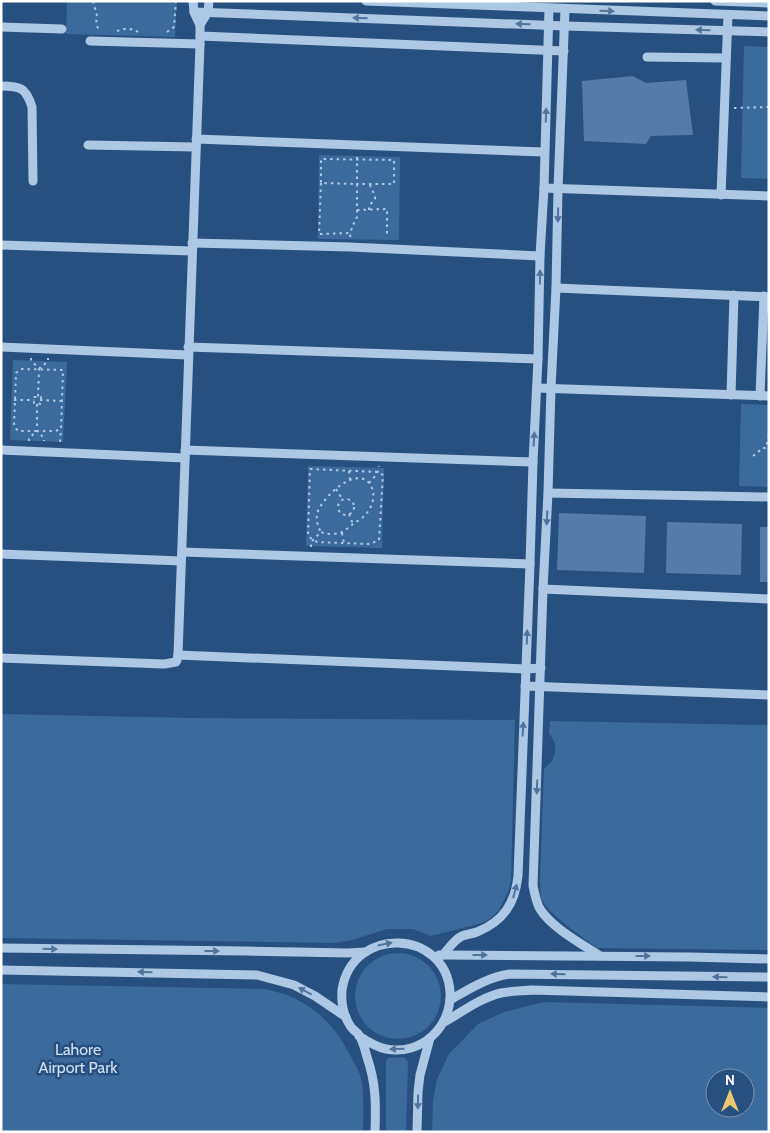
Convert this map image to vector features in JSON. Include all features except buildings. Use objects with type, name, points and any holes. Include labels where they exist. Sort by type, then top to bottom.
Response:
[{"type":"street","points":[[1,658],[164,664],[176,662],[177,660],[200,40],[200,24],[194,12],[193,1]]},
{"type":"street","points":[[200,24],[208,12],[209,1]]},
{"type":"street","points":[[366,1],[550,6],[565,9],[769,16]]},
{"type":"street","points":[[715,1],[769,3]]},
{"type":"street","points":[[443,955],[461,936],[478,932],[502,917],[510,906],[517,889],[550,6]]},
{"type":"street","points":[[565,9],[533,886],[540,908],[548,919],[600,956]]},
{"type":"street","points":[[194,12],[548,26],[769,32]]},
{"type":"street","points":[[721,195],[728,15]]},
{"type":"street","points":[[1,27],[62,29]]},
{"type":"street","points":[[90,41],[200,40],[564,51]]},
{"type":"street","points":[[647,57],[726,58]]},
{"type":"street","points":[[1,86],[17,86],[24,90],[29,97],[32,107],[33,181]]},
{"type":"street","points":[[88,145],[196,143],[544,152]]},
{"type":"street","points":[[544,188],[769,196]]},
{"type":"street","points":[[1,245],[350,247],[540,256]]},
{"type":"street","points":[[537,388],[765,396],[766,296],[556,288]]},
{"type":"street","points":[[731,395],[734,295]]},
{"type":"street","points":[[1,347],[538,359]]},
{"type":"street","points":[[1,450],[379,457],[533,462]]},
{"type":"street","points":[[548,493],[769,497]]},
{"type":"street","points":[[1,554],[310,557],[530,564]]},
{"type":"street","points":[[543,590],[769,599]]},
{"type":"street","points":[[178,655],[526,669],[541,668]]},
{"type":"street","points":[[525,686],[769,695]]},
{"type":"street","points":[[375,1132],[376,1102],[374,1080],[359,1036],[346,1017],[342,1005],[344,981],[349,970],[365,952],[378,945],[392,942],[420,947],[439,962],[446,976],[450,990],[450,1000],[444,1022]]},
{"type":"street","points":[[1,948],[365,952]]},
{"type":"street","points":[[432,955],[769,959]]},
{"type":"street","points":[[1,970],[257,975],[294,985],[346,1017]]},
{"type":"street","points":[[450,1000],[489,980],[510,974],[769,977]]},
{"type":"street","points":[[359,1036],[372,1045],[387,1050],[402,1050],[417,1046],[430,1038],[444,1022],[486,998],[508,992],[532,990],[769,996]]},
{"type":"street","points":[[417,1132],[420,1075],[430,1038]]},
{"type":"path","points":[[93,1],[97,16],[96,24],[100,32]]},
{"type":"path","points":[[164,34],[174,27],[176,1]]},
{"type":"path","points":[[114,33],[126,28],[136,30],[141,34]]},
{"type":"path","points":[[724,108],[769,107]]},
{"type":"path","points":[[350,239],[357,216],[357,146]]},
{"type":"path","points":[[321,183],[394,184],[394,160],[321,159],[319,234],[351,233]]},
{"type":"path","points":[[369,210],[369,206],[375,199],[375,194],[370,189],[370,184]]},
{"type":"path","points":[[357,210],[387,209],[387,236]]},
{"type":"path","points":[[60,452],[61,429],[63,370],[21,369],[16,373],[14,426],[18,430],[55,431],[61,429]]},
{"type":"path","points":[[39,369],[38,397],[41,397],[40,400]]},
{"type":"path","points":[[14,400],[34,400],[34,397],[38,397]]},
{"type":"path","points":[[34,400],[34,404],[37,404],[37,431]]},
{"type":"path","points":[[40,400],[62,401]]},
{"type":"path","points":[[37,404],[40,404],[40,400]]},
{"type":"path","points":[[753,456],[763,448],[767,448],[769,436]]},
{"type":"path","points":[[369,483],[378,474],[379,457]]},
{"type":"path","points":[[310,469],[350,471],[378,472],[383,475],[379,540],[370,544],[317,542],[309,538],[310,469]]},
{"type":"path","points":[[350,471],[350,480]]},
{"type":"path","points":[[350,480],[363,480],[369,483],[374,496],[371,507],[366,514],[342,532],[326,534],[321,532],[317,523],[317,515],[322,503],[329,494],[350,480]]},
{"type":"path","points":[[336,488],[342,500]]},
{"type":"path","points":[[342,500],[349,500],[353,503],[349,514],[341,513],[338,508],[338,503],[342,500]]},
{"type":"path","points":[[349,514],[353,524]]},
{"type":"path","points":[[310,557],[311,542],[321,532]]},
{"type":"path","points":[[342,532],[344,543]]},
{"type":"green space","points":[[67,1],[177,1],[175,37],[66,34]]},
{"type":"green space","points":[[744,46],[769,47],[769,179],[741,178]]},
{"type":"green space","points":[[319,155],[400,157],[399,240],[318,239]]},
{"type":"green space","points":[[13,360],[67,362],[63,442],[10,440]]},
{"type":"green space","points":[[741,404],[769,405],[769,487],[739,486]]},
{"type":"green space","points":[[308,466],[384,468],[382,548],[306,546]]},
{"type":"green space","points":[[1,714],[192,718],[515,720],[511,880],[509,890],[499,910],[491,918],[482,923],[431,936],[413,929],[387,929],[352,940],[334,943],[1,938]]},
{"type":"green space","points":[[550,721],[769,725],[769,950],[597,948],[549,910],[541,899],[540,880],[544,769],[552,761],[555,753],[555,743],[549,733]]},
{"type":"green space","points":[[398,953],[414,956],[422,960],[434,972],[438,980],[441,996],[438,1012],[434,1020],[422,1032],[414,1036],[398,1039],[382,1036],[374,1032],[362,1020],[358,1012],[355,996],[358,980],[362,972],[374,960],[382,956]]},
{"type":"green space","name":"Lahore Airport Park","points":[[1,984],[265,989],[293,998],[317,1012],[327,1021],[344,1044],[357,1068],[363,1088],[363,1132],[1,1132]]},
{"type":"green space","points":[[544,1002],[769,1008],[769,1132],[432,1132],[433,1100],[437,1079],[449,1054],[478,1024],[504,1012]]},
{"type":"green space","points":[[403,1057],[408,1062],[406,1132],[386,1132],[386,1061],[388,1058]]}]
